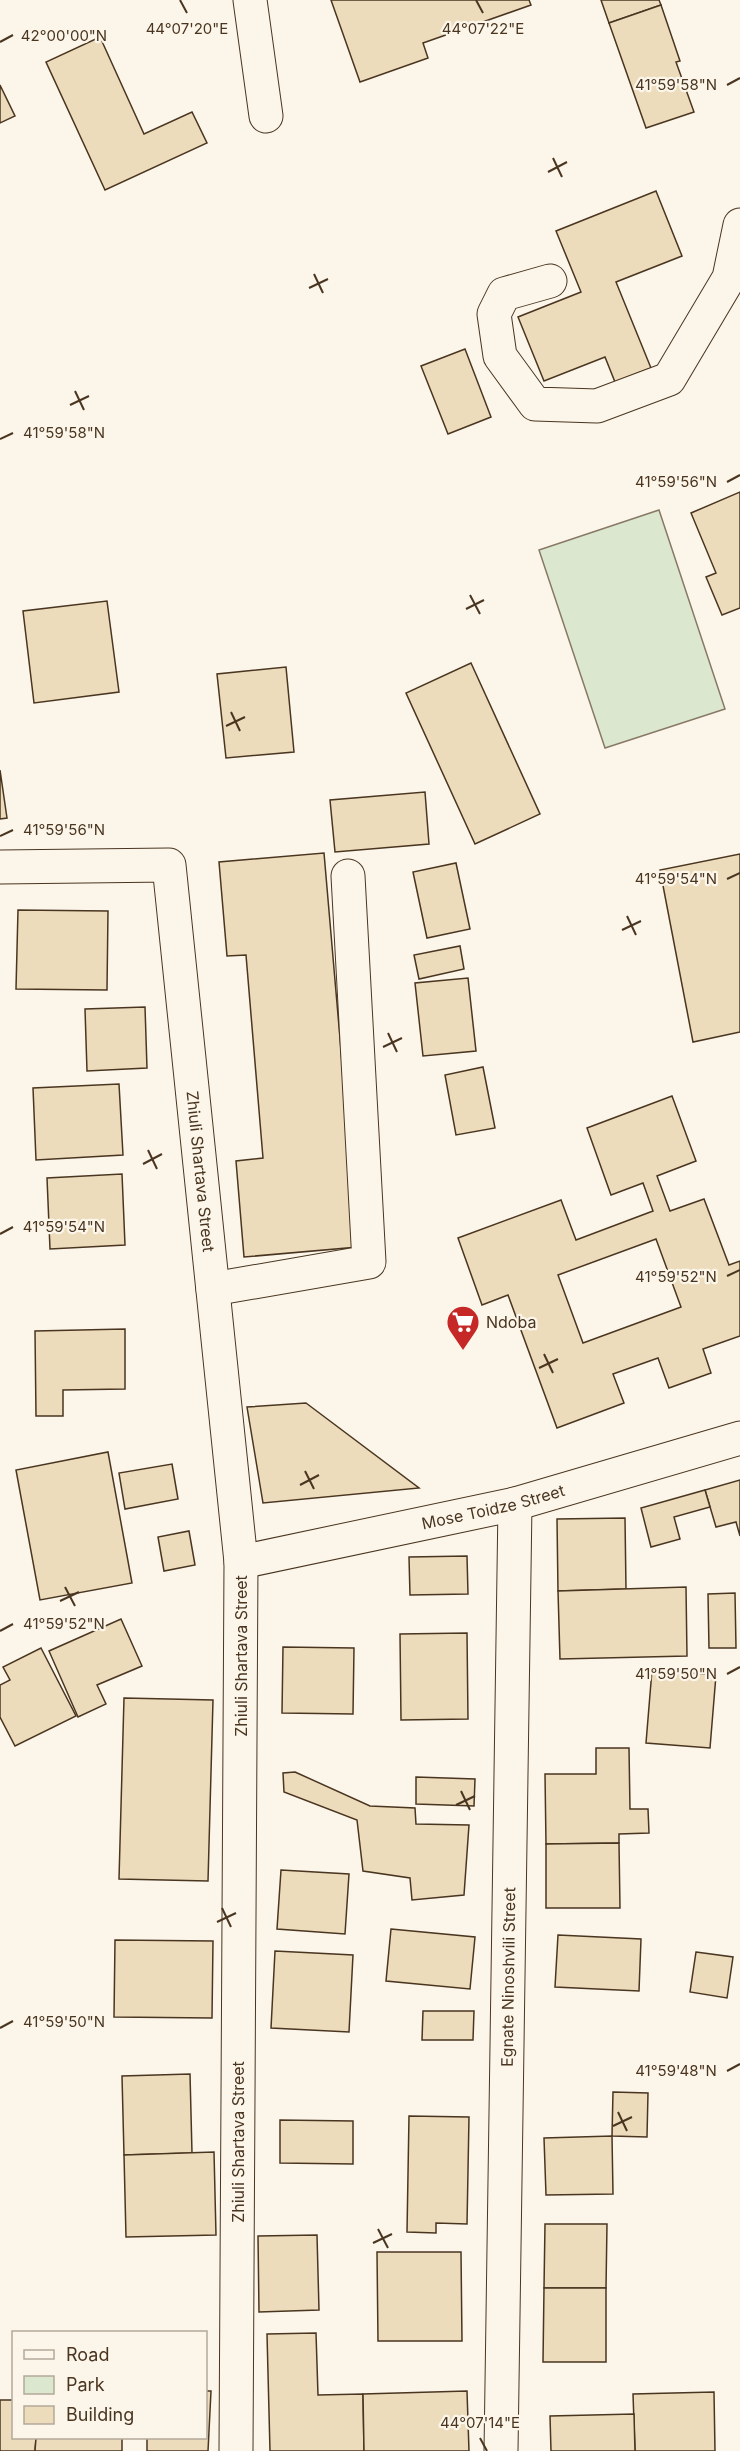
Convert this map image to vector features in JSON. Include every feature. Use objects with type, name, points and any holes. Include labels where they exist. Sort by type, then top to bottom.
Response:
[{"type":"street","points":[[250,0],[266,116]]},
{"type":"street","points":[[550,281],[504,294],[494,314],[500,356],[535,404],[597,406],[669,379],[734,293],[740,225]]},
{"type":"street","name":"Zhiuli Shartava Street","points":[[0,867],[169,865],[241,1562],[237,2451]]},
{"type":"street","points":[[213,1289],[369,1262],[348,876]]},
{"type":"street","name":"Mose Toidze Street","points":[[241,1562],[515,1504],[740,1438]]},
{"type":"street","name":"Egnate Ninoshvili Street","points":[[501,2451],[515,1504]]},
{"type":"green space","points":[[659,510],[725,709],[605,748],[539,550]]},
{"type":"building","points":[[331,0],[529,0],[531,5],[423,43],[428,58],[360,82]]},
{"type":"building","points":[[601,0],[659,0],[661,5],[609,23]]},
{"type":"building","points":[[661,5],[680,61],[676,62],[694,112],[646,128],[609,23]]},
{"type":"building","points":[[100,37],[144,134],[192,112],[207,143],[105,190],[46,62]]},
{"type":"building","points":[[0,85],[15,116],[0,123]]},
{"type":"building","points":[[656,191],[682,256],[616,282],[651,368],[615,382],[605,357],[544,381],[518,317],[581,292],[556,231]]},
{"type":"building","points":[[465,349],[491,417],[448,434],[421,366]]},
{"type":"building","points":[[740,492],[740,608],[722,615],[706,577],[716,573],[691,513]]},
{"type":"building","points":[[107,601],[119,692],[34,703],[23,611]]},
{"type":"building","points":[[471,663],[540,814],[475,844],[406,693]]},
{"type":"building","points":[[286,667],[294,752],[226,758],[217,674]]},
{"type":"building","points":[[0,770],[7,818],[0,819]]},
{"type":"building","points":[[425,792],[429,844],[335,852],[330,800]]},
{"type":"building","points":[[324,853],[358,1247],[244,1257],[236,1161],[263,1158],[246,955],[227,956],[219,862]]},
{"type":"building","points":[[740,854],[740,1032],[693,1042],[660,870]]},
{"type":"building","points":[[456,863],[470,929],[427,938],[413,872]]},
{"type":"building","points":[[18,910],[108,911],[107,990],[16,989]]},
{"type":"building","points":[[460,946],[464,969],[419,979],[414,955]]},
{"type":"building","points":[[468,978],[476,1051],[423,1056],[415,983]]},
{"type":"building","points":[[145,1007],[147,1068],[87,1071],[85,1009]]},
{"type":"building","points":[[483,1067],[495,1128],[456,1135],[445,1075]]},
{"type":"building","points":[[119,1084],[123,1155],[36,1160],[33,1088]]},
{"type":"building","points":[[672,1096],[696,1161],[657,1176],[670,1211],[704,1199],[729,1265],[740,1261],[740,1336],[703,1349],[711,1373],[669,1388],[658,1358],[613,1374],[624,1403],[557,1428],[508,1295],[482,1305],[458,1238],[561,1200],[576,1240],[653,1211],[643,1183],[611,1195],[587,1128]],"holes":[[[656,1239],[681,1307],[583,1343],[558,1275]]]},
{"type":"building","points":[[122,1174],[125,1245],[50,1249],[47,1178]]},
{"type":"building","points":[[125,1329],[125,1389],[63,1390],[63,1416],[36,1416],[35,1331]]},
{"type":"building","points":[[306,1403],[419,1488],[263,1503],[247,1407]]},
{"type":"building","points":[[108,1452],[132,1583],[40,1600],[16,1470]]},
{"type":"building","points":[[172,1464],[178,1499],[125,1509],[119,1473]]},
{"type":"building","points":[[740,1480],[740,1536],[736,1522],[716,1527],[705,1490]]},
{"type":"building","points":[[705,1490],[710,1507],[674,1517],[680,1539],[651,1547],[641,1508]]},
{"type":"building","points":[[625,1518],[626,1589],[558,1591],[557,1519]]},
{"type":"building","points":[[189,1531],[195,1565],[164,1571],[158,1537]]},
{"type":"building","points":[[467,1556],[468,1594],[410,1595],[409,1557]]},
{"type":"building","points":[[686,1587],[687,1656],[560,1659],[558,1591]]},
{"type":"building","points":[[735,1593],[736,1648],[709,1648],[708,1594]]},
{"type":"building","points":[[121,1619],[142,1666],[97,1685],[106,1704],[78,1717],[49,1651]]},
{"type":"building","points":[[467,1633],[468,1719],[401,1720],[400,1634]]},
{"type":"building","points":[[283,1647],[354,1648],[353,1714],[282,1713]]},
{"type":"building","points":[[41,1648],[76,1716],[15,1746],[0,1717],[0,1685],[10,1680],[3,1667]]},
{"type":"building","points":[[652,1670],[716,1675],[710,1748],[646,1743]]},
{"type":"building","points":[[124,1698],[213,1700],[208,1881],[119,1879]]},
{"type":"building","points":[[596,1748],[629,1748],[630,1809],[648,1809],[649,1833],[619,1834],[619,1843],[546,1844],[545,1774],[596,1774]]},
{"type":"building","points":[[295,1772],[370,1806],[415,1808],[416,1824],[469,1825],[464,1895],[412,1900],[410,1878],[363,1871],[357,1820],[284,1792],[283,1773]]},
{"type":"building","points":[[416,1777],[475,1779],[474,1806],[416,1804]]},
{"type":"building","points":[[619,1843],[620,1908],[546,1908],[546,1844]]},
{"type":"building","points":[[281,1870],[349,1874],[345,1934],[277,1929]]},
{"type":"building","points":[[391,1929],[475,1937],[470,1989],[386,1981]]},
{"type":"building","points":[[558,1935],[641,1939],[639,1991],[555,1987]]},
{"type":"building","points":[[115,1940],[213,1941],[212,2018],[114,2017]]},
{"type":"building","points":[[275,1951],[353,1955],[349,2032],[271,2028]]},
{"type":"building","points":[[696,1952],[733,1957],[727,1998],[690,1992]]},
{"type":"building","points":[[423,2011],[474,2011],[473,2040],[422,2040]]},
{"type":"building","points":[[190,2074],[192,2153],[124,2155],[122,2076]]},
{"type":"building","points":[[613,2092],[648,2093],[647,2137],[612,2136]]},
{"type":"building","points":[[409,2116],[469,2117],[467,2224],[436,2223],[436,2233],[407,2232]]},
{"type":"building","points":[[280,2120],[353,2121],[353,2164],[280,2163]]},
{"type":"building","points":[[612,2136],[613,2194],[546,2195],[544,2138]]},
{"type":"building","points":[[214,2152],[216,2235],[126,2237],[124,2155]]},
{"type":"building","points":[[545,2224],[607,2224],[606,2288],[544,2288]]},
{"type":"building","points":[[317,2235],[319,2310],[259,2312],[258,2236]]},
{"type":"building","points":[[377,2252],[461,2252],[462,2341],[378,2341]]},
{"type":"building","points":[[544,2288],[606,2288],[606,2362],[543,2362]]},
{"type":"building","points":[[316,2333],[318,2395],[363,2394],[364,2451],[270,2451],[267,2334]]},
{"type":"building","points":[[207,2391],[211,2391],[208,2451],[147,2451],[147,2439],[207,2439]]},
{"type":"building","points":[[467,2391],[469,2451],[364,2451],[363,2394]]},
{"type":"building","points":[[714,2392],[715,2451],[635,2451],[633,2394]]},
{"type":"building","points":[[0,2400],[12,2400],[12,2439],[36,2439],[35,2451],[0,2451]]},
{"type":"building","points":[[634,2414],[635,2451],[551,2451],[550,2416]]},
{"type":"building","points":[[36,2439],[122,2439],[122,2451],[35,2451]]},
{"type":"place","name":"Ndoba","points":[[463,1351]]}]
